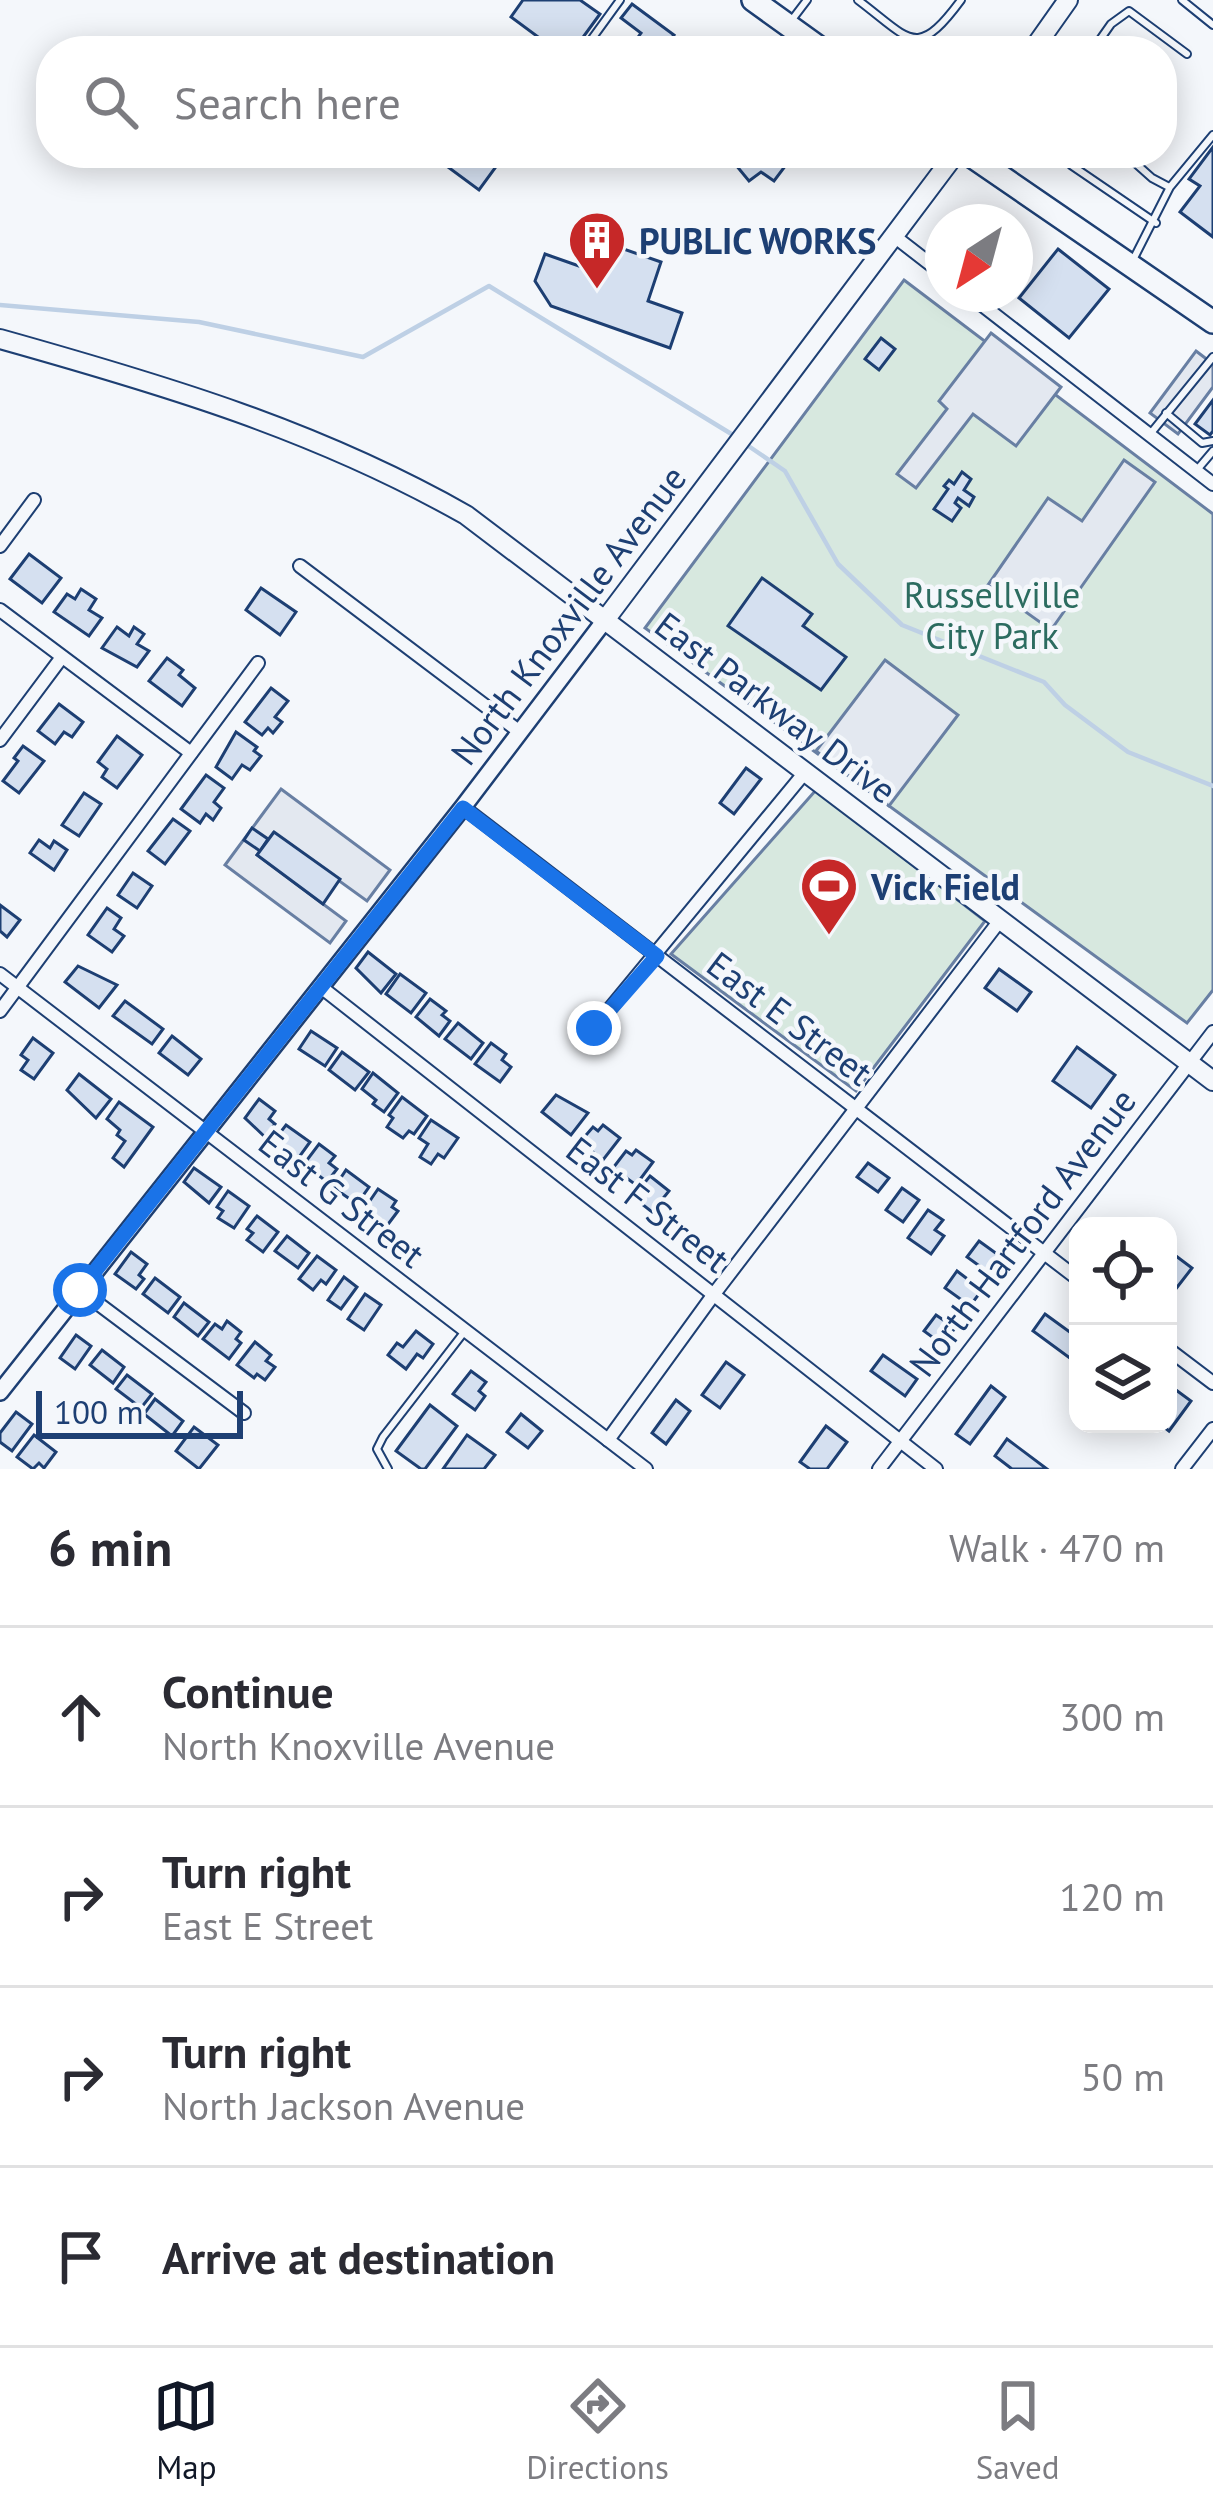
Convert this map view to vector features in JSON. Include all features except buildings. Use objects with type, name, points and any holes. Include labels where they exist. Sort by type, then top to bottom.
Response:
[{"type":"main road","points":[[753,0],[803,36]]},
{"type":"main road","points":[[1041,36],[1059,4]]},
{"type":"main road","name":"North Knoxville Avenue","points":[[605,620],[945,168]]},
{"type":"main road","points":[[990,168],[1213,322]]},
{"type":"main road","name":"East Parkway Drive","points":[[0,340],[146,381],[289,429],[351,454],[466,515],[1213,1082]]},
{"type":"street","points":[[894,236],[925,260]]},
{"type":"street","points":[[991,312],[1213,484]]},
{"type":"street","points":[[0,546],[34,500]]},
{"type":"street","points":[[300,566],[520,732]]},
{"type":"street","points":[[0,610],[191,753]]},
{"type":"street","name":"North Knoxville Avenue","points":[[0,1392],[463,808],[605,620]]},
{"type":"street","points":[[0,740],[62,656]]},
{"type":"street","points":[[0,1011],[258,663]]},
{"type":"street","points":[[594,1028],[806,771]]},
{"type":"street","name":"East E Street","points":[[463,808],[1069,1272]]},
{"type":"street","points":[[608,1440],[1001,919]]},
{"type":"street","name":"East G Street","points":[[0,974],[646,1469]]},
{"type":"street","name":"East F Street","points":[[321,987],[936,1469]]},
{"type":"street","name":"North Hartford Avenue","points":[[880,1469],[1213,1032]]},
{"type":"street","points":[[80,1290],[244,1413]]},
{"type":"street","points":[[1177,1355],[1213,1384]]},
{"type":"street","points":[[1182,1469],[1213,1429]]},
{"type":"lane","points":[[594,36],[620,0]]},
{"type":"lane","points":[[788,25],[807,0]]},
{"type":"lane","points":[[858,0],[911,36]]},
{"type":"lane","points":[[929,36],[938,32],[961,0]]},
{"type":"lane","points":[[1182,0],[1213,25]]},
{"type":"lane","points":[[1103,36],[1130,11],[1163,36]]},
{"type":"lane","points":[[1177,47],[1186,54]]},
{"type":"lane","points":[[1132,263],[1170,188],[1213,135]]},
{"type":"lane","points":[[1075,168],[1156,223]]},
{"type":"lane","points":[[1141,168],[1170,188]]},
{"type":"lane","points":[[1150,436],[1213,357]]},
{"type":"lane","points":[[1166,413],[1202,443],[1213,442]]},
{"type":"lane","points":[[1196,471],[1213,451]]},
{"type":"lane","points":[[388,1469],[377,1449],[383,1437],[465,1331]]},
{"type":"green space","name":"Russellville City Park","points":[[904,280],[925,296],[925,312],[946,312],[1213,514],[1213,990],[1187,1023],[645,628]]},
{"type":"green space","name":"Vick Field","points":[[816,790],[985,921],[856,1091],[671,954]]},
{"type":"shaded area","points":[[991,333],[1061,387],[1016,446],[973,414],[916,488],[897,474],[947,409],[939,401]]},
{"type":"shaded area","points":[[1196,351],[1213,364],[1213,387],[1178,434],[1150,413]]},
{"type":"shaded area","points":[[1124,460],[1155,482],[1051,630],[988,585],[1048,498],[1082,521]]},
{"type":"shaded area","points":[[885,660],[958,715],[889,806],[816,751]]},
{"type":"shaded area","points":[[281,789],[390,870],[367,901],[273,833],[257,855],[346,921],[330,943],[225,865]]},
{"type":"waterway","points":[[0,305],[199,322],[363,357],[489,286],[738,438]]},
{"type":"waterway","points":[[747,445],[785,471],[838,564],[902,625],[1044,682],[1065,705],[1128,752],[1213,786]]},
{"type":"place","name":"PUBLIC WORKS","points":[[597,291]]},
{"type":"place","name":"Vick Field","points":[[829,937]]},
{"type":"route","points":[[80,1290],[463,808],[657,956],[594,1028]]}]
